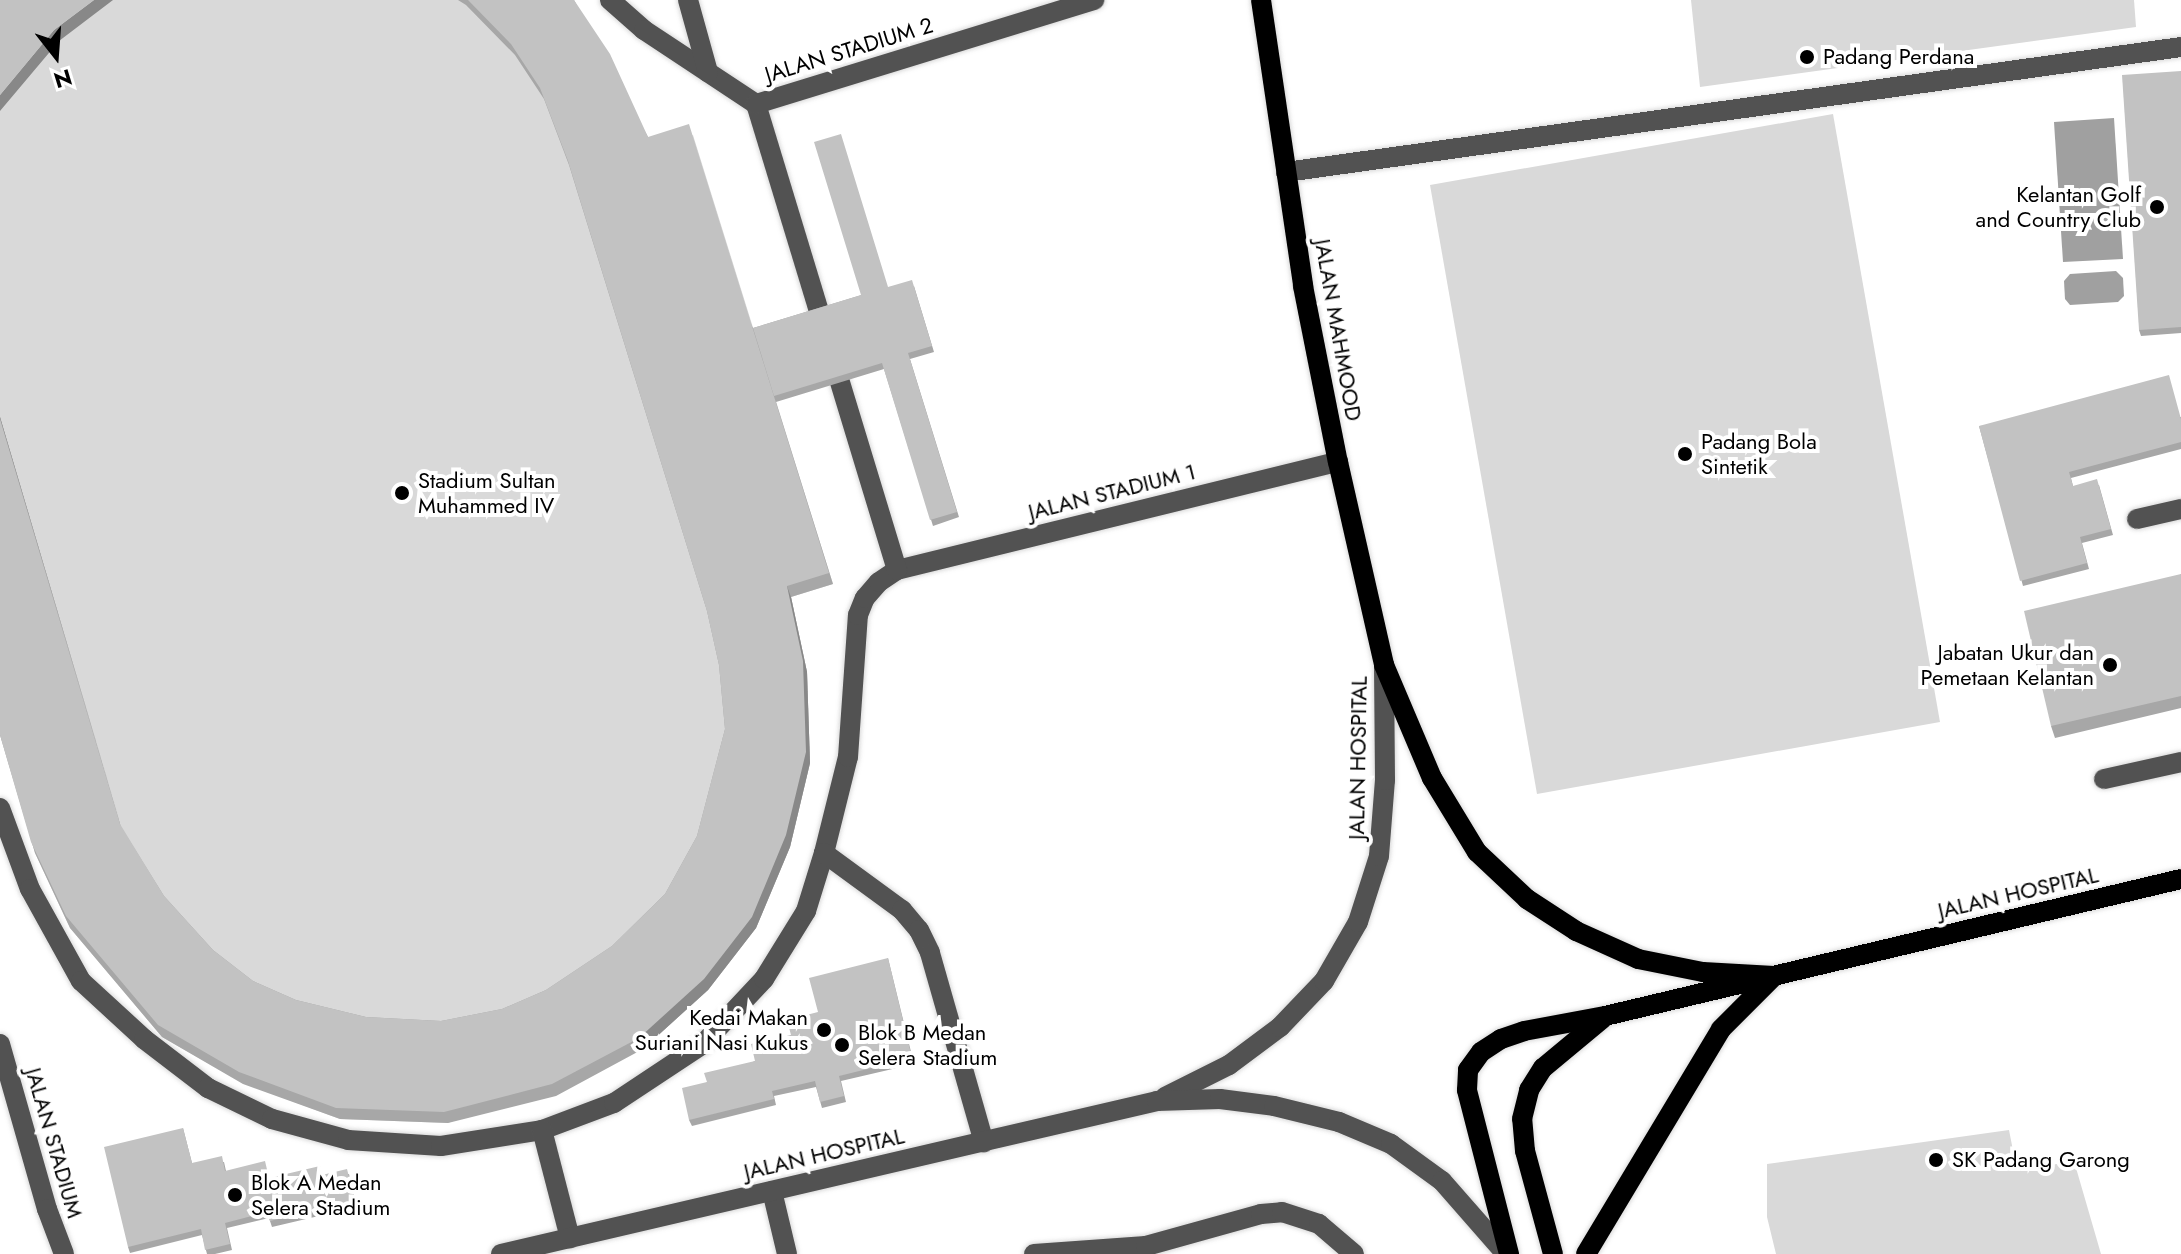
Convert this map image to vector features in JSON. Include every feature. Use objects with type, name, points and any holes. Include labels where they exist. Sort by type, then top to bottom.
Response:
[{"type":"main road","name":"JALAN MAHMOOD","points":[[1261,0],[1303,286],[1338,462],[1384,665]]},
{"type":"main road","name":"JALAN HOSPITAL","points":[[1384,665],[1439,791],[1477,852],[1527,899],[1576,931],[1638,959],[1703,972],[1774,976]]},
{"type":"main road","name":"JALAN HOSPITAL","points":[[1605,1016],[2181,879]]},
{"type":"main road","points":[[1586,1254],[1721,1029],[1774,976]]},
{"type":"main road","points":[[1508,1254],[1470,1111],[1468,1070],[1481,1052],[1501,1039],[1524,1031],[1605,1016]]},
{"type":"main road","points":[[1553,1254],[1525,1151],[1522,1119],[1529,1090],[1543,1068],[1605,1016]]},
{"type":"street","points":[[610,0],[644,30],[756,104],[820,314]]},
{"type":"street","points":[[688,0],[708,72]]},
{"type":"street","name":"JALAN STADIUM 2","points":[[756,104],[1094,0]]},
{"type":"street","points":[[1286,172],[2181,47]]},
{"type":"street","points":[[0,808],[30,889],[81,981],[144,1039],[208,1088],[272,1119],[348,1140],[441,1146],[542,1130],[614,1103],[703,1044],[764,979],[806,911],[848,757],[858,615],[865,598],[879,582],[897,570],[840,382]]},
{"type":"street","name":"JALAN STADIUM 1","points":[[897,570],[1338,462]]},
{"type":"street","points":[[2137,519],[2181,509]]},
{"type":"street","name":"JALAN HOSPITAL","points":[[1157,1101],[1229,1065],[1280,1027],[1324,981],[1358,922],[1379,856],[1385,780],[1384,665]]},
{"type":"street","points":[[2104,779],[2181,762]]},
{"type":"street","points":[[824,853],[902,910],[919,930],[930,953],[984,1142]]},
{"type":"street","name":"JALAN STADIUM","points":[[0,1044],[47,1209],[64,1254]]},
{"type":"street","name":"JALAN HOSPITAL","points":[[501,1254],[1157,1101],[1220,1099],[1274,1106],[1339,1122],[1391,1144],[1442,1181],[1508,1254]]},
{"type":"street","points":[[542,1130],[570,1238]]},
{"type":"street","points":[[772,1191],[787,1254]]},
{"type":"street","points":[[1034,1254],[1146,1246],[1261,1214],[1282,1212],[1319,1224],[1354,1254]]},
{"type":"shaded area","name":"Stadium Sultan Muhammed IV","points":[[0,0],[570,0],[652,148],[693,135],[833,584],[791,597],[807,672],[810,763],[790,847],[756,928],[708,990],[643,1049],[448,1123],[340,1119],[243,1083],[162,1037],[70,928],[35,853],[0,732]]},
{"type":"shaded area","name":"Padang Perdana","points":[[1691,0],[2134,0],[2136,27],[1700,87]]},
{"type":"shaded area","name":"Padang Bola Sintetik","points":[[1833,114],[1940,722],[1537,794],[1430,185]]},
{"type":"shaded area","points":[[2114,118],[2123,259],[2063,262],[2054,122]]},
{"type":"shaded area","points":[[2116,271],[2123,278],[2124,296],[2118,302],[2070,305],[2065,299],[2064,281],[2070,274]]},
{"type":"shaded area","points":[[2009,1130],[2017,1171],[2074,1161],[2101,1254],[1776,1254],[1767,1217],[1767,1164]]},
{"type":"building","points":[[0,0],[94,0],[54,30],[0,95]]},
{"type":"building","points":[[468,0],[574,0],[610,54],[648,137],[689,124],[829,573],[787,586],[803,661],[806,752],[786,835],[752,917],[704,979],[639,1038],[552,1084],[444,1112],[336,1108],[239,1072],[158,1025],[66,916],[31,842],[0,735],[0,419],[120,824],[164,896],[213,950],[253,981],[296,1000],[366,1017],[441,1021],[502,1009],[546,990],[612,946],[665,894],[697,836],[725,729],[719,665],[707,611],[568,161],[540,88],[511,44]]},
{"type":"building","name":"Kelantan Golf and Country Club","points":[[2181,71],[2181,327],[2139,330],[2122,75]]},
{"type":"building","points":[[841,134],[888,287],[912,280],[932,346],[908,353],[957,512],[930,520],[882,363],[774,396],[753,328],[861,295],[814,142]]},
{"type":"building","points":[[2169,375],[2181,419],[2181,442],[2069,472],[2073,486],[2097,479],[2111,529],[2080,537],[2087,563],[2020,581],[1979,426]]},
{"type":"building","name":"Jabatan Ukur dan Pemetaan Kelantan","points":[[2181,574],[2181,696],[2051,726],[2024,611]]},
{"type":"building","name":"Blok B Medan Selera Stadium","points":[[888,958],[912,1058],[839,1076],[844,1096],[820,1102],[815,1081],[772,1091],[774,1099],[689,1120],[682,1088],[707,1082],[704,1073],[755,1061],[751,1044],[791,1035],[787,1020],[818,1012],[809,978]]},
{"type":"building","name":"Blok A Medan Selera Stadium","points":[[183,1128],[192,1163],[222,1156],[225,1171],[265,1161],[269,1178],[320,1166],[322,1175],[347,1169],[355,1201],[270,1221],[267,1212],[225,1223],[230,1244],[205,1250],[201,1229],[128,1247],[104,1147]]},
{"type":"place","name":"Padang Perdana","points":[[1807,57]]},
{"type":"place","name":"Kelantan Golf and Country Club","points":[[2157,207]]},
{"type":"place","name":"Padang Bola Sintetik","points":[[1685,454]]},
{"type":"place","name":"Stadium Sultan Muhammed IV","points":[[402,493]]},
{"type":"place","name":"Jabatan Ukur dan Pemetaan Kelantan","points":[[2110,665]]},
{"type":"place","name":"Kedai Makan Suriani Nasi Kukus","points":[[824,1030]]},
{"type":"place","name":"Blok B Medan Selera Stadium","points":[[842,1045]]},
{"type":"place","name":"SK Padang Garong","points":[[1936,1160]]},
{"type":"place","name":"Blok A Medan Selera Stadium","points":[[235,1195]]}]
